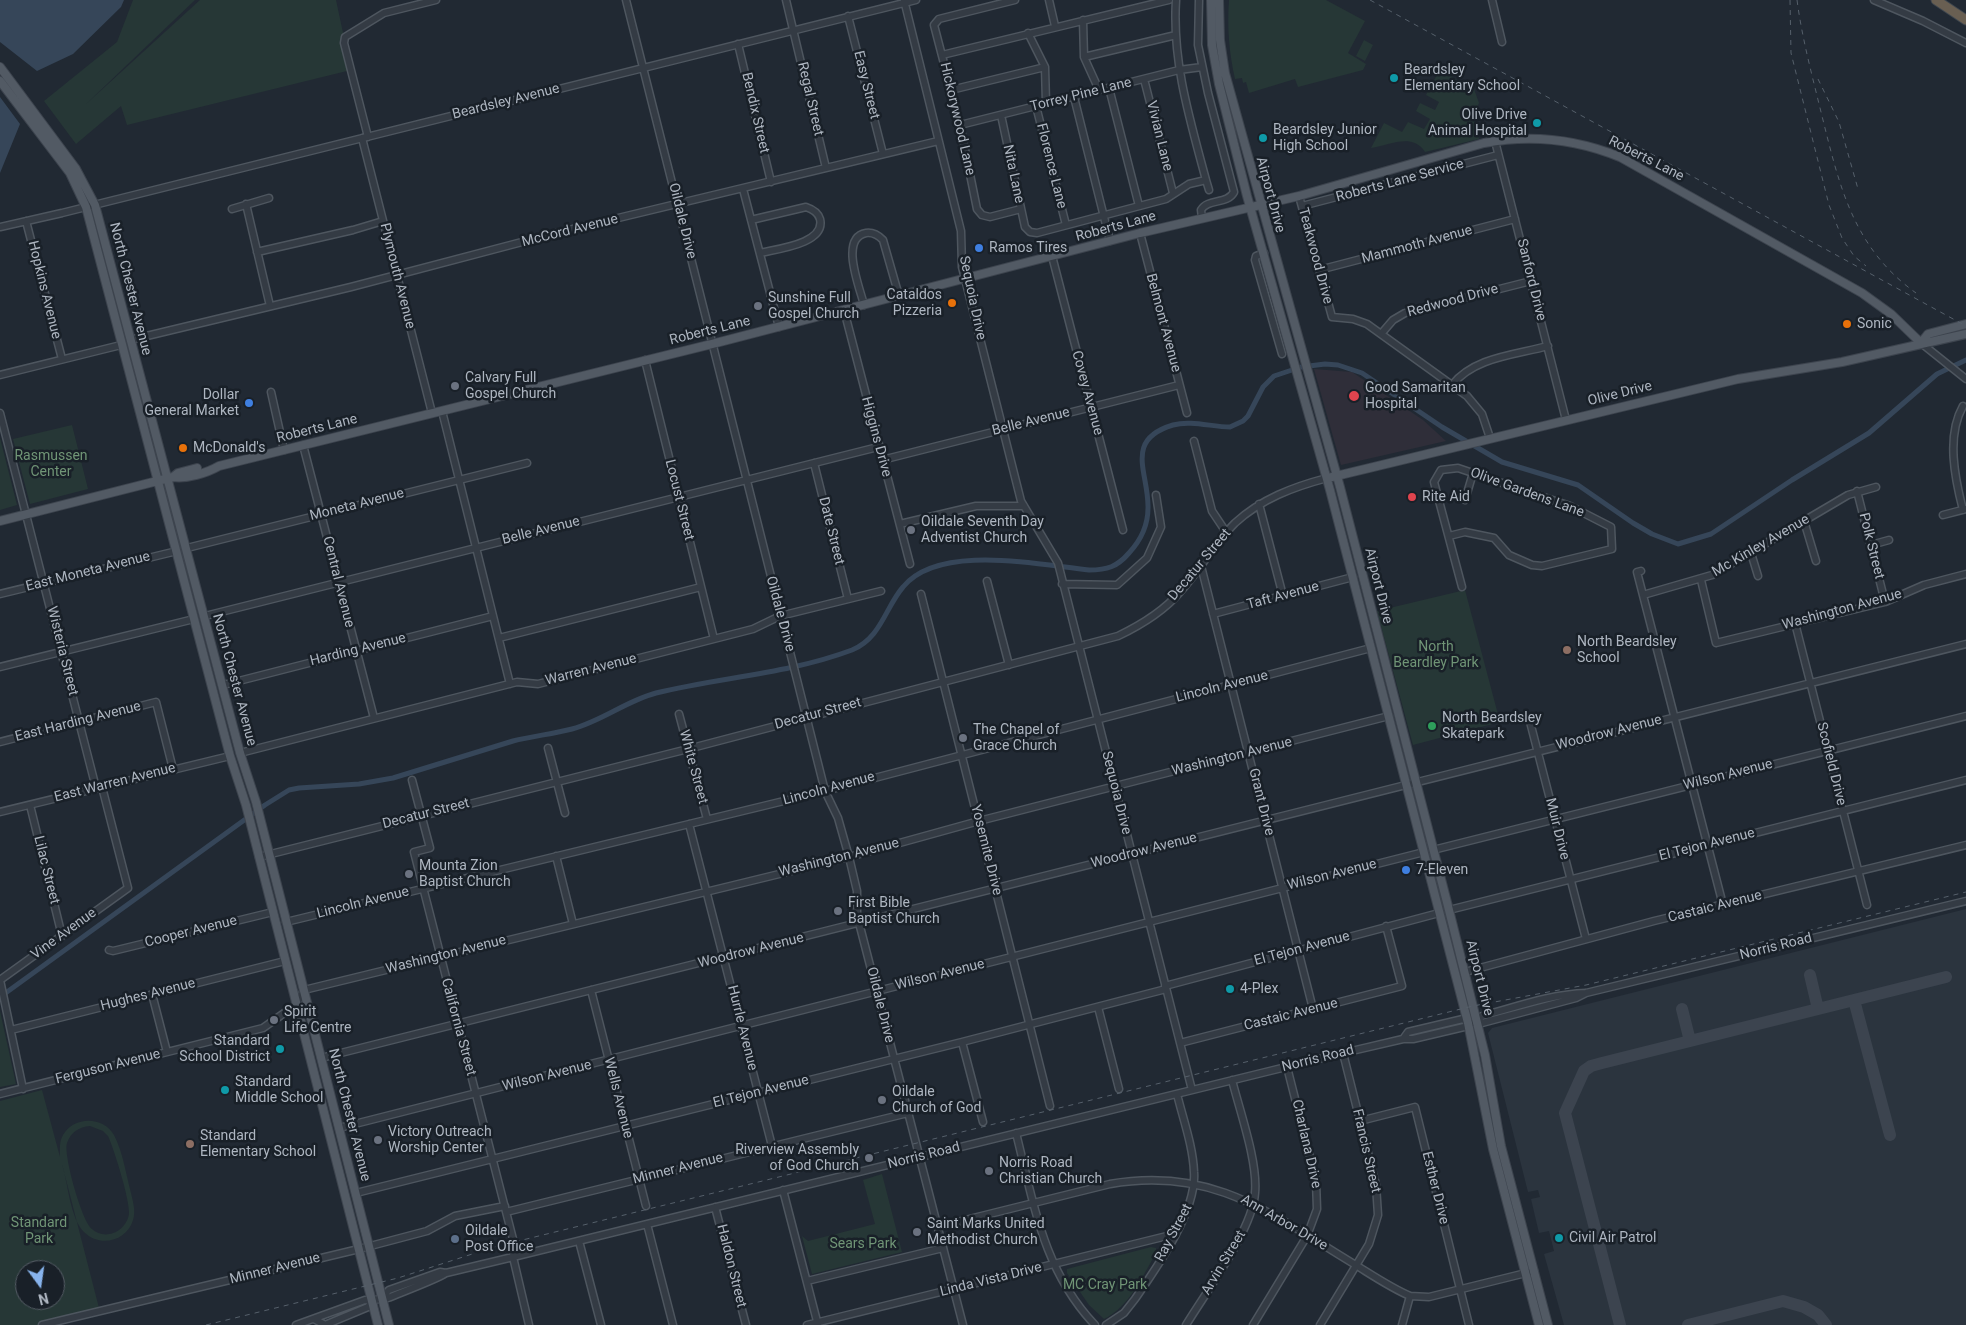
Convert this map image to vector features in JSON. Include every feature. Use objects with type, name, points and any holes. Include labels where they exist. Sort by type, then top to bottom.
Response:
[{"type":"highway","points":[[1936,0],[1966,20]]},
{"type":"main road","name":"Airport Drive","points":[[1211,0],[1210,28],[1215,67],[1250,206],[1300,363],[1306,372],[1337,476],[1465,972],[1477,1021],[1539,1325]]},
{"type":"main road","name":"Airport Drive","points":[[1220,0],[1219,33],[1225,73],[1300,363],[1298,373],[1353,577],[1468,1023],[1493,1149],[1529,1272],[1548,1325]]},
{"type":"main road","name":"North Chester Avenue","points":[[0,66],[76,169],[95,205],[130,340],[171,477],[204,616],[240,753],[262,824],[390,1325]]},
{"type":"main road","name":"North Chester Avenue","points":[[0,81],[70,173],[86,207],[230,756],[252,826],[378,1325]]},
{"type":"main road","name":"Roberts Lane","points":[[0,521],[171,477],[180,478],[212,470],[219,466],[712,344],[1140,233],[1299,196],[1495,141],[1549,138],[1578,143],[1620,157],[1862,293],[1891,314],[1921,343]]},
{"type":"main road","points":[[115,321],[123,334],[130,340]]},
{"type":"main road","name":"Olive Drive","points":[[1921,343],[1928,334],[1966,324]]},
{"type":"main road","name":"Olive Drive","points":[[1327,478],[1745,377],[1842,362],[1966,334]]},
{"type":"main road","points":[[121,344],[126,345],[135,356]]},
{"type":"main road","points":[[177,551],[194,574]]},
{"type":"main road","points":[[225,736],[234,750],[240,753]]},
{"type":"main road","points":[[230,756],[236,757],[246,772]]},
{"type":"main road","points":[[273,912],[280,917],[288,931]]},
{"type":"street","name":"Plymouth Avenue","points":[[432,413],[383,220],[344,43],[345,37],[384,13],[436,0]]},
{"type":"street","name":"Oildale Drive","points":[[626,0],[825,790],[838,818],[857,892],[859,924],[963,1325]]},
{"type":"street","name":"Regal Street","points":[[786,0],[826,168]]},
{"type":"street","name":"Beardsley Avenue","points":[[0,227],[916,0]]},
{"type":"street","name":"Hickorywood Lane","points":[[1015,0],[939,19],[935,22],[960,125],[977,209],[982,215],[990,217],[1020,209]]},
{"type":"street","points":[[1049,0],[1055,26]]},
{"type":"street","points":[[942,55],[1055,26],[1169,0]]},
{"type":"street","points":[[1176,0],[1179,70],[1209,190]]},
{"type":"street","points":[[1198,0],[1198,45],[1202,68],[1234,192],[1226,200],[1206,204],[1201,210],[1202,218]]},
{"type":"street","points":[[1492,0],[1502,42]]},
{"type":"street","points":[[1874,0],[1924,21],[1966,43]]},
{"type":"street","name":"Sequoia Drive","points":[[904,2],[961,231],[961,261],[1024,506],[1058,563],[1192,1090]]},
{"type":"street","name":"Easy Street","points":[[848,16],[883,154]]},
{"type":"street","points":[[1083,20],[1084,57],[1099,90]]},
{"type":"street","points":[[1028,33],[1045,67],[1046,104]]},
{"type":"street","points":[[1084,57],[1176,35]]},
{"type":"street","name":"Bendix Street","points":[[738,44],[771,182]]},
{"type":"street","points":[[951,90],[1045,67]]},
{"type":"street","name":"Torrey Pine Lane","points":[[960,125],[1179,70],[1202,68]]},
{"type":"street","name":"Vivian Lane","points":[[1144,80],[1173,194]]},
{"type":"street","points":[[1109,88],[1139,206]]},
{"type":"street","points":[[1074,97],[1110,241]]},
{"type":"street","name":"Florence Lane","points":[[1036,106],[1066,225]]},
{"type":"street","name":"Nita Lane","points":[[1001,115],[1025,227],[1030,232],[1037,233],[1066,225]]},
{"type":"street","name":"McCord Avenue","points":[[130,340],[560,232],[938,141]]},
{"type":"street","name":"Sanford Drive","points":[[1495,141],[1566,420]]},
{"type":"street","name":"Roberts Lane Service","points":[[1302,206],[1498,155]]},
{"type":"street","points":[[1066,225],[1166,199],[1189,184],[1206,180]]},
{"type":"street","points":[[743,189],[779,327]]},
{"type":"street","name":"Teakwood Drive","points":[[1299,196],[1332,317],[1361,321],[1452,385],[1477,407],[1485,422],[1490,438]]},
{"type":"street","points":[[232,209],[269,198]]},
{"type":"street","points":[[246,204],[270,306]]},
{"type":"street","points":[[751,220],[806,207],[817,213],[820,222],[820,230],[810,240],[760,253]]},
{"type":"street","name":"Mammoth Avenue","points":[[1319,270],[1515,219]]},
{"type":"street","name":"Hopkins Avenue","points":[[26,220],[62,359]]},
{"type":"street","points":[[257,252],[353,230],[383,220]]},
{"type":"street","points":[[864,305],[851,250],[856,238],[863,233],[872,233],[883,240],[899,296]]},
{"type":"street","name":"Belmont Avenue","points":[[1140,233],[1187,413]]},
{"type":"street","points":[[1264,253],[1256,256],[1255,260],[1282,354]]},
{"type":"street","name":"Covey Avenue","points":[[1052,256],[1123,530]]},
{"type":"street","name":"Redwood Drive","points":[[1381,334],[1393,320],[1405,313],[1531,281]]},
{"type":"street","name":"Higgins Drive","points":[[844,310],[910,564]]},
{"type":"street","name":"Roberts Lane","points":[[1921,343],[1966,379]]},
{"type":"street","points":[[0,375],[121,344]]},
{"type":"street","points":[[1452,385],[1463,372],[1476,365],[1548,346]]},
{"type":"street","name":"Locust Street","points":[[644,360],[714,639]]},
{"type":"street","name":"Belle Avenue","points":[[882,460],[1179,385]]},
{"type":"street","points":[[271,392],[284,450]]},
{"type":"street","points":[[1943,515],[1964,510],[1957,484],[1954,456],[1956,428],[1963,406]]},
{"type":"street","points":[[442,411],[510,684]]},
{"type":"street","name":"Wisteria Street","points":[[0,413],[79,722],[128,888]]},
{"type":"street","points":[[1194,440],[1212,510],[1226,532]]},
{"type":"street","name":"Central Avenue","points":[[303,445],[374,718]]},
{"type":"street","name":"Belle Avenue","points":[[204,616],[878,446]]},
{"type":"street","name":"Moneta Avenue","points":[[187,548],[527,463]]},
{"type":"street","name":"Date Street","points":[[814,463],[848,599]]},
{"type":"street","name":"Olive Gardens Lane","points":[[1458,468],[1473,473],[1570,506],[1611,527],[1612,549],[1542,566],[1532,565],[1509,556],[1494,538],[1465,532],[1449,536],[1434,482],[1441,470],[1458,468]]},
{"type":"street","points":[[1465,500],[1473,473]]},
{"type":"street","name":"Decatur Street","points":[[259,857],[557,780],[688,749],[1118,636],[1148,620],[1172,600],[1201,566],[1226,532],[1259,504],[1294,488],[1327,478]]},
{"type":"street","name":"Mc Kinley Avenue","points":[[1643,595],[1700,580],[1751,553],[1857,491],[1876,487]]},
{"type":"street","name":"Polk Street","points":[[1857,491],[1885,602]]},
{"type":"street","points":[[1062,584],[1117,585],[1147,558],[1161,527],[1156,495]]},
{"type":"street","points":[[1259,504],[1283,596]]},
{"type":"street","points":[[900,524],[976,506],[1024,506]]},
{"type":"street","points":[[1804,521],[1816,561]]},
{"type":"street","points":[[1449,536],[1462,587]]},
{"type":"street","points":[[1871,545],[1889,540]]},
{"type":"street","name":"East Moneta Avenue","points":[[0,594],[177,551]]},
{"type":"street","points":[[1751,553],[1758,576]]},
{"type":"street","name":"Grant Drive","points":[[1201,566],[1313,1009]]},
{"type":"street","points":[[1641,571],[1637,572],[1722,905]]},
{"type":"street","name":"Washington Avenue","points":[[1700,580],[1716,643],[1885,602],[1924,585],[1966,574]]},
{"type":"street","name":"Taft Avenue","points":[[1213,614],[1353,577]]},
{"type":"street","points":[[987,581],[1009,665]]},
{"type":"street","points":[[499,638],[701,587]]},
{"type":"street","name":"Warren Avenue","points":[[240,753],[510,684],[538,684],[753,630],[780,616],[881,591]]},
{"type":"street","name":"Yosemite Drive","points":[[921,594],[1014,956],[1050,1106]]},
{"type":"street","name":"Harding Avenue","points":[[223,685],[493,616]]},
{"type":"street","points":[[0,667],[194,619]]},
{"type":"street","name":"Scofield Drive","points":[[1795,624],[1867,905]]},
{"type":"street","name":"Woodrow Avenue","points":[[321,1058],[1966,644]]},
{"type":"street","name":"Lincoln Avenue","points":[[286,922],[825,790],[1371,648]]},
{"type":"street","name":"East Harding Avenue","points":[[0,742],[156,702],[173,769]]},
{"type":"street","name":"White Street","points":[[679,714],[707,819]]},
{"type":"street","name":"Washington Avenue","points":[[304,990],[848,857],[979,821],[1389,716]]},
{"type":"street","name":"Wilson Avenue","points":[[1433,850],[1966,716]]},
{"type":"street","name":"Muir Drive","points":[[1529,718],[1586,939]]},
{"type":"street","points":[[548,748],[565,813]]},
{"type":"street","name":"East Warren Avenue","points":[[0,812],[230,756]]},
{"type":"street","name":"California Street","points":[[412,780],[430,848],[414,852],[514,1243],[513,1257],[529,1325]]},
{"type":"street","name":"El Tejon Avenue","points":[[1449,910],[1966,780]]},
{"type":"street","name":"Lilac Street","points":[[30,805],[62,936]]},
{"type":"street","name":"Hurrle Avenue","points":[[689,824],[772,1146]]},
{"type":"street","name":"Castaic Avenue","points":[[1465,972],[1586,939],[1966,845]]},
{"type":"street","name":"Wilson Avenue","points":[[339,1128],[1424,852]]},
{"type":"street","points":[[556,856],[573,924]]},
{"type":"street","name":"Vine Avenue","points":[[0,980],[128,888]]},
{"type":"street","name":"Norris Road","points":[[296,1325],[365,1300],[372,1301],[382,1297],[389,1290],[440,1272],[446,1273],[579,1241],[1287,1066],[1464,1027],[1468,1023],[1477,1021],[1482,1023],[1576,998],[1586,993],[1966,900]]},
{"type":"street","name":"Cooper Avenue","points":[[109,950],[113,951],[273,912]]},
{"type":"street","name":"El Tejon Avenue","points":[[356,1193],[1098,1007],[1386,926],[1439,913]]},
{"type":"street","name":"Castaic Avenue","points":[[1180,1043],[1402,986],[1386,926]]},
{"type":"street","name":"Hughes Avenue","points":[[11,1030],[285,961]]},
{"type":"street","points":[[0,980],[23,1089]]},
{"type":"street","points":[[297,1004],[304,990]]},
{"type":"street","name":"Wells Avenue","points":[[591,990],[646,1206]]},
{"type":"street","points":[[152,994],[166,1052]]},
{"type":"street","name":"Ferguson Avenue","points":[[0,1094],[263,1028],[297,1004]]},
{"type":"street","points":[[1098,1007],[1119,1088]]},
{"type":"street","points":[[962,1042],[983,1122]]},
{"type":"street","name":"Francis Street","points":[[1320,1325],[1373,1235],[1378,1204],[1343,1053]]},
{"type":"street","name":"Charlana Drive","points":[[1253,1325],[1307,1236],[1316,1214],[1317,1190],[1287,1066]]},
{"type":"street","name":"Arvin Street","points":[[1186,1325],[1246,1227],[1254,1204],[1254,1173],[1232,1080]]},
{"type":"street","name":"Ray Street","points":[[1106,1325],[1124,1312],[1135,1299],[1175,1234],[1190,1205],[1194,1183],[1194,1163],[1177,1094]]},
{"type":"street","name":"Esther Drive","points":[[1360,1121],[1415,1107],[1469,1325]]},
{"type":"street","name":"Minner Avenue","points":[[42,1325],[359,1249],[427,1231],[455,1216],[505,1209],[639,1179],[908,1113]]},
{"type":"street","points":[[1016,1133],[1033,1203],[1052,1264],[1075,1303],[1095,1325]]},
{"type":"street","name":"Ann Arbor Drive","points":[[937,1227],[1125,1182],[1154,1180],[1194,1183],[1227,1192],[1254,1204],[1410,1296]]},
{"type":"street","points":[[784,1190],[818,1324]]},
{"type":"street","name":"Haldon Street","points":[[715,1207],[746,1325]]},
{"type":"street","points":[[647,1224],[674,1325]]},
{"type":"street","name":"Linda Vista Drive","points":[[807,1325],[818,1324],[1175,1234]]},
{"type":"street","points":[[579,1241],[601,1325]]},
{"type":"street","points":[[807,1281],[943,1248]]},
{"type":"street","points":[[1402,1325],[1410,1296],[1429,1297],[1529,1272]]},
{"type":"shaded area","name":"Good Samaritan Hospital","points":[[1314,369],[1352,372],[1423,420],[1446,441],[1341,465]]},
{"type":"shaded area","points":[[1966,909],[1966,1325],[1564,1325],[1544,1254],[1554,1251],[1549,1231],[1539,1233],[1531,1199],[1540,1197],[1538,1190],[1528,1192],[1488,1033],[1492,1028]]},
{"type":"green space","points":[[133,0],[195,0],[85,105],[200,0],[336,0],[351,70],[127,125],[121,106],[76,144],[44,101],[117,42]]},
{"type":"green space","points":[[1229,0],[1326,0],[1365,21],[1348,53],[1366,64],[1363,70],[1298,87],[1295,79],[1249,93],[1246,82],[1243,83],[1242,78],[1235,79],[1229,40]]},
{"type":"green space","points":[[1364,40],[1373,45],[1365,61],[1356,56]]},
{"type":"green space","points":[[1438,73],[1445,73],[1474,89],[1479,103],[1473,116],[1479,139],[1425,152],[1420,146],[1407,141],[1371,148],[1384,123],[1402,132],[1408,122],[1424,129],[1430,119],[1416,111],[1420,103],[1435,110],[1439,102],[1426,95]]},
{"type":"green space","name":"Rasmussen Center","points":[[72,425],[88,489],[30,504],[13,439]]},
{"type":"green space","points":[[0,438],[17,505],[0,510]]},
{"type":"green space","name":"North Beardley Park","points":[[1465,590],[1500,722],[1413,745],[1377,611]]},
{"type":"green space","points":[[0,1011],[16,1084],[0,1087]]},
{"type":"green space","name":"Standard Park","points":[[42,1090],[60,1157],[63,1135],[74,1124],[89,1121],[96,1122],[103,1124],[114,1135],[122,1156],[133,1203],[134,1217],[125,1233],[112,1240],[105,1241],[90,1237],[76,1220],[99,1308],[40,1325],[0,1325],[0,1101]],"holes":[[[90,1126],[103,1131],[108,1136],[118,1163],[129,1207],[129,1214],[124,1226],[110,1234],[96,1232],[88,1224],[79,1202],[67,1150],[67,1143],[73,1133],[79,1129]]]},
{"type":"green space","name":"Sears Park","points":[[882,1174],[902,1252],[812,1274],[802,1236],[808,1241],[875,1224],[863,1180]]},
{"type":"green space","name":"MC Cray Park","points":[[1151,1247],[1156,1248],[1156,1253],[1140,1281],[1121,1307],[1104,1319],[1089,1305],[1067,1273],[1067,1269]]},
{"type":"water","points":[[0,0],[124,0],[121,7],[73,54],[37,71],[0,42]]},
{"type":"water","points":[[0,97],[20,124],[0,173]]},
{"type":"waterway","points":[[0,997],[265,805],[289,790],[359,784],[393,778],[513,741],[565,731],[594,721],[634,701],[656,693],[804,665],[852,650],[870,638],[903,587],[919,573],[940,565],[964,561],[991,560],[1089,570],[1111,567],[1125,558],[1140,538],[1145,527],[1148,508],[1142,459],[1143,449],[1148,439],[1158,431],[1173,425],[1194,423],[1230,427],[1243,421],[1248,416],[1263,387],[1274,376],[1301,367],[1325,364],[1338,365],[1362,373],[1442,427],[1502,462],[1578,485],[1633,523],[1652,534],[1678,544],[1711,534],[1792,480],[1869,433],[1937,374],[1966,360]]},
{"type":"taxiway","points":[[1810,975],[1818,1009]]},
{"type":"taxiway","points":[[1620,1325],[1565,1113],[1584,1071],[1591,1066],[1602,1063],[1946,977]]},
{"type":"taxiway","points":[[1854,1000],[1890,1135]]},
{"type":"taxiway","points":[[1682,1009],[1690,1041]]},
{"type":"taxiway","points":[[1688,1325],[1783,1301],[1804,1307],[1818,1315],[1826,1325]]},
{"type":"railway","points":[[1370,0],[1966,326]]},
{"type":"railway","points":[[1790,0],[1791,53],[1829,205],[1842,238],[1854,256],[1866,266]]},
{"type":"railway","points":[[1797,0],[1807,56],[1834,164],[1851,212],[1877,255],[1894,275],[1916,293]]},
{"type":"railway","points":[[1818,79],[1839,122],[1858,189]]},
{"type":"railway","points":[[206,1325],[398,1278],[494,1247],[1473,1006],[1586,985],[1966,892]]},
{"type":"place","name":"Beardsley Elementary School","points":[[1394,78]]},
{"type":"place","name":"Olive Drive Animal Hospital","points":[[1537,123]]},
{"type":"place","name":"Beardsley Junior High School","points":[[1263,138]]},
{"type":"place","name":"Ramos Tires","points":[[979,248]]},
{"type":"place","name":"Cataldos Pizzeria","points":[[952,303]]},
{"type":"place","name":"Sunshine Full Gospel Church","points":[[758,306]]},
{"type":"place","name":"Sonic","points":[[1847,324]]},
{"type":"place","name":"Calvary Full Gospel Church","points":[[455,386]]},
{"type":"place","name":"Good Samaritan Hospital","points":[[1354,396]]},
{"type":"place","name":"Dollar General Market","points":[[249,403]]},
{"type":"place","name":"McDonald's","points":[[183,448]]},
{"type":"place","name":"Rite Aid","points":[[1412,497]]},
{"type":"place","name":"Oildale Seventh Day Adventist Church","points":[[911,530]]},
{"type":"place","name":"North Beardsley School","points":[[1567,650]]},
{"type":"place","name":"North Beardsley Skatepark","points":[[1432,726]]},
{"type":"place","name":"The Chapel of Grace Church","points":[[963,738]]},
{"type":"place","name":"7-Eleven","points":[[1406,870]]},
{"type":"place","name":"Mounta Zion Baptist Church","points":[[409,874]]},
{"type":"place","name":"First Bible Baptist Church","points":[[838,911]]},
{"type":"place","name":"4-Plex","points":[[1230,989]]},
{"type":"place","name":"Spirit Life Centre","points":[[274,1020]]},
{"type":"place","name":"Standard School District","points":[[280,1049]]},
{"type":"place","name":"Standard Middle School","points":[[225,1090]]},
{"type":"place","name":"Oildale Church of God","points":[[882,1100]]},
{"type":"place","name":"Victory Outreach Worship Center","points":[[378,1140]]},
{"type":"place","name":"Standard Elementary School","points":[[190,1144]]},
{"type":"place","name":"Riverview Assembly of God Church","points":[[869,1158]]},
{"type":"place","name":"Norris Road Christian Church","points":[[989,1171]]},
{"type":"place","name":"Saint Marks United Methodist Church","points":[[917,1232]]},
{"type":"place","name":"Civil Air Patrol","points":[[1559,1238]]},
{"type":"place","name":"Oildale Post Office","points":[[455,1239]]}]
